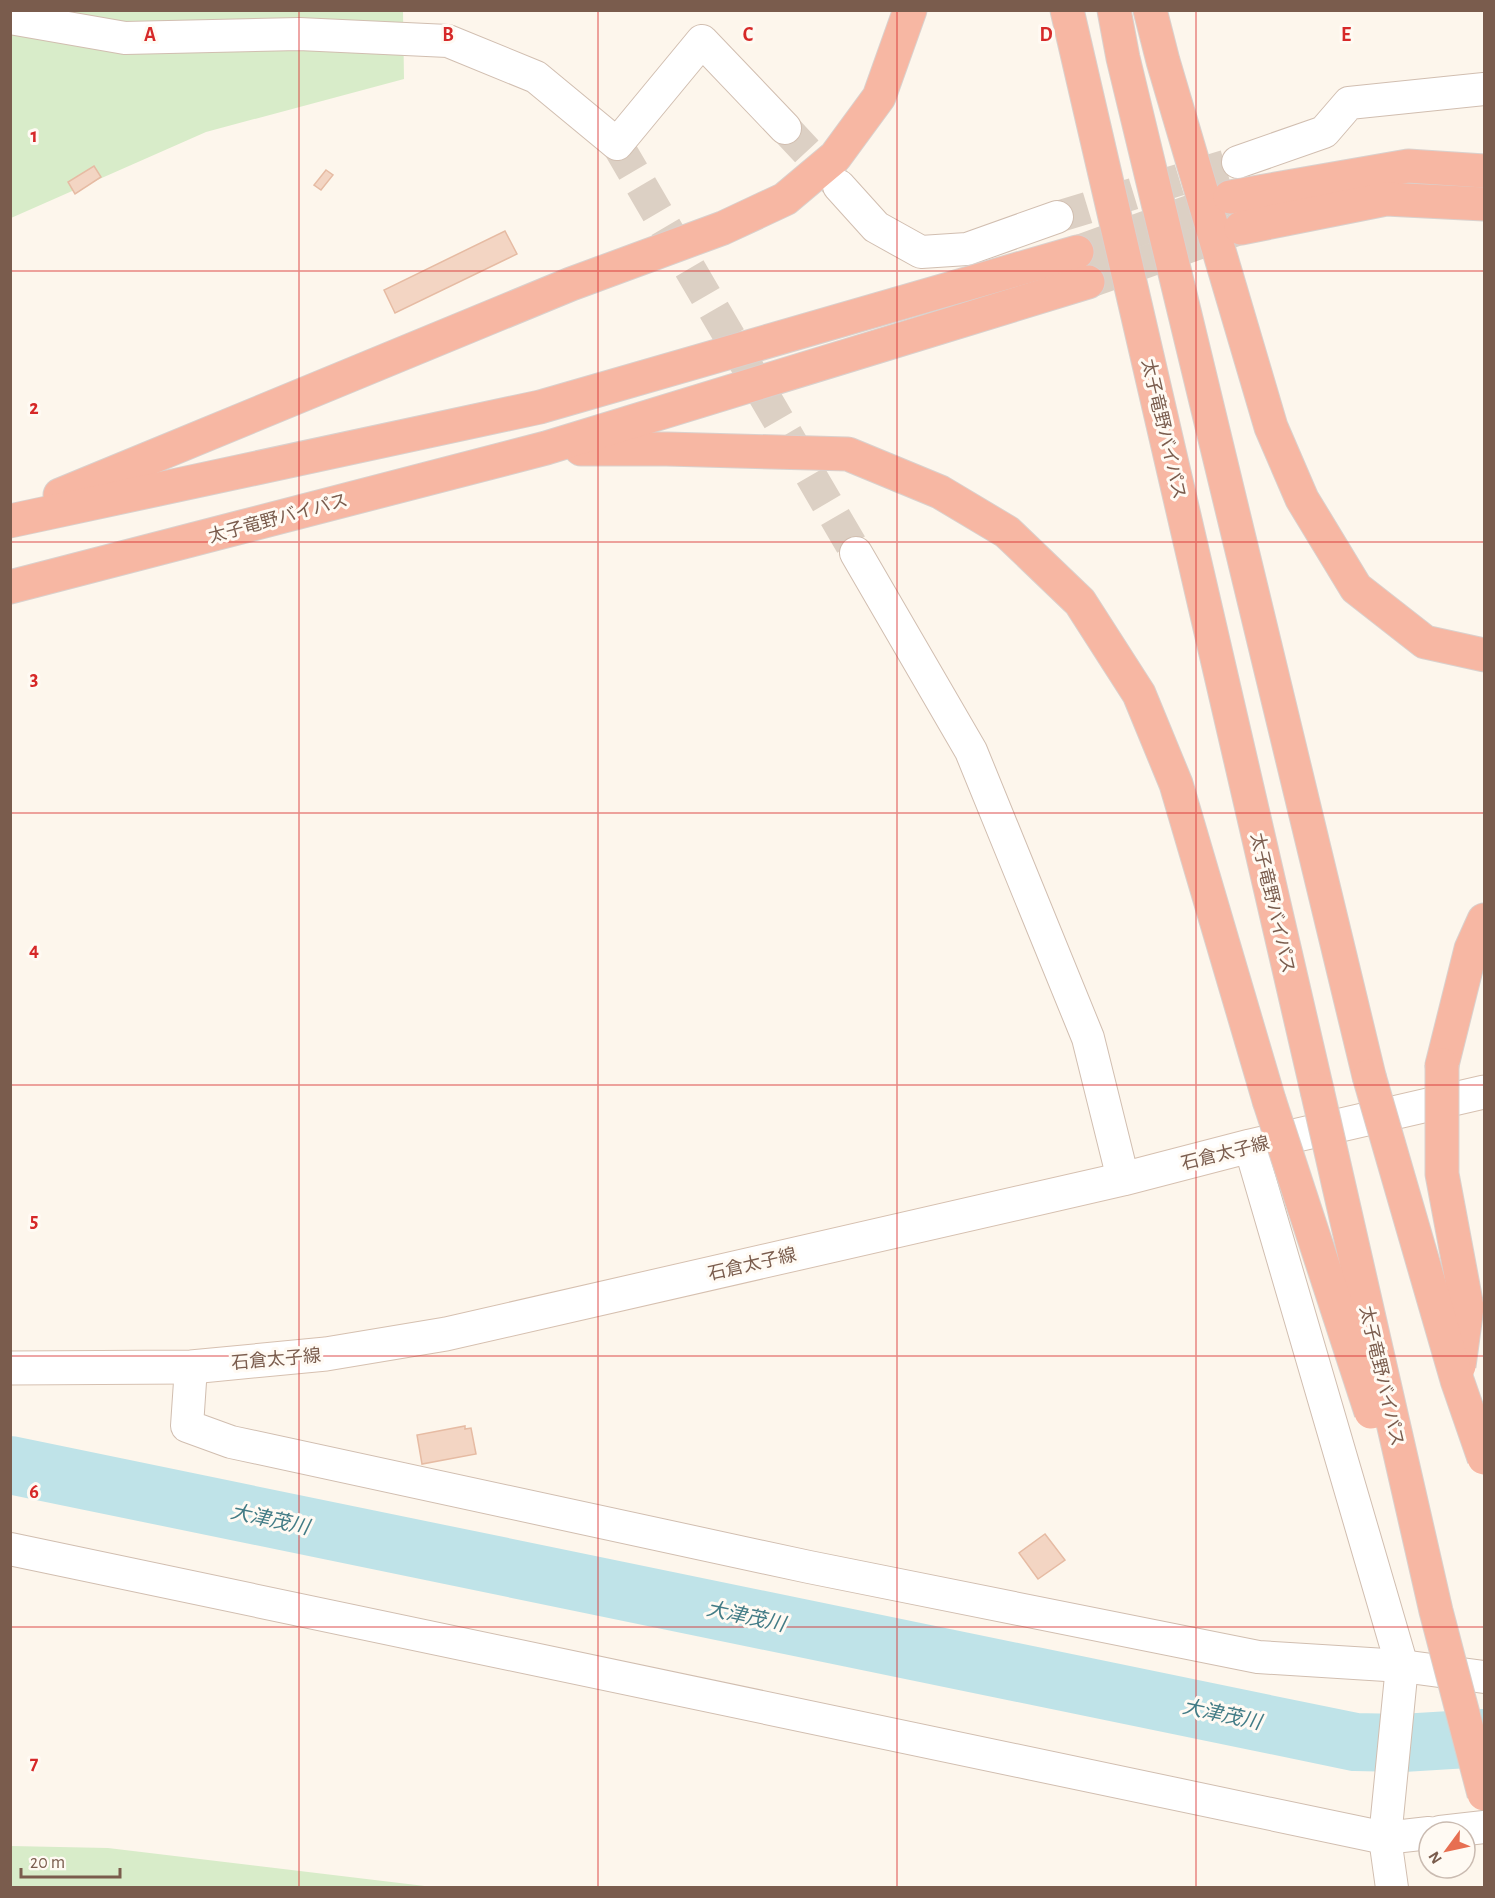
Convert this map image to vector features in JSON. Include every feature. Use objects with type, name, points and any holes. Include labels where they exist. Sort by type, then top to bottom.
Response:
[{"type":"highway","points":[[10,516],[571,284],[723,228],[786,199],[835,157],[879,97],[910,10]]},
{"type":"highway","name":"太子竜野バイパス","points":[[1067,10],[1436,1611],[1485,1794]]},
{"type":"highway","points":[[1114,10],[1126,70],[1369,1076],[1457,1380],[1485,1458]]},
{"type":"highway","points":[[1150,10],[1166,73],[1270,427],[1302,499],[1356,588],[1425,642],[1485,655]]},
{"type":"highway","points":[[1230,197],[1408,166],[1485,171]]},
{"type":"highway","points":[[1241,228],[1386,199],[1485,204]]},
{"type":"highway","points":[[10,521],[540,407],[1083,267],[546,448]]},
{"type":"highway","points":[[546,448],[848,454],[940,492],[1006,532],[1080,602],[1139,694],[1176,784],[1269,1100],[1436,1611]]},
{"type":"highway","name":"太子竜野バイパス","points":[[10,587],[546,448]]},
{"type":"highway","points":[[1457,1380],[1467,1307],[1442,1174],[1442,1065],[1471,949],[1485,920]]},
{"type":"main road","name":"石倉太子線","points":[[10,1368],[191,1367],[326,1354],[446,1334],[1123,1179],[1250,1146],[1485,1092]]},
{"type":"street","points":[[10,18],[125,38],[299,34],[448,41],[536,77],[617,144],[702,41],[785,128]]},
{"type":"street","points":[[1238,162],[1324,132],[1349,103],[1485,89]]},
{"type":"street","points":[[839,186],[876,227],[921,252],[966,249],[1058,217]]},
{"type":"street","points":[[856,554],[971,751],[1088,1038],[1123,1179]]},
{"type":"street","points":[[1250,1146],[1402,1666],[1385,1838],[1392,1887]]},
{"type":"street","points":[[191,1367],[187,1426],[231,1443],[809,1567],[1258,1657],[1402,1666],[1485,1677]]},
{"type":"street","points":[[10,1549],[1385,1838],[1417,1834]]},
{"type":"green space","points":[[11,11],[403,11],[404,79],[206,132],[11,218]]},
{"type":"green space","points":[[11,1846],[108,1848],[433,1887],[11,1887]]},
{"type":"building","points":[[94,166],[101,177],[75,194],[68,182]]},
{"type":"building","points":[[326,170],[333,175],[321,190],[314,185]]},
{"type":"building","points":[[505,231],[517,254],[395,313],[384,290]]},
{"type":"building","points":[[465,1426],[465,1429],[471,1428],[476,1454],[422,1464],[417,1435]]},
{"type":"building","points":[[1045,1534],[1065,1560],[1038,1579],[1019,1553]]},
{"type":"waterway","name":"大津茂川","points":[[10,1465],[1355,1742],[1402,1743],[1484,1738]]},
{"type":"tunnel","points":[[785,128],[839,186]]},
{"type":"tunnel","points":[[617,144],[856,553]]},
{"type":"tunnel","points":[[1057,217],[1238,162]]},
{"type":"tunnel","points":[[1077,252],[1230,197]]},
{"type":"tunnel","points":[[1088,282],[1241,228]]}]
